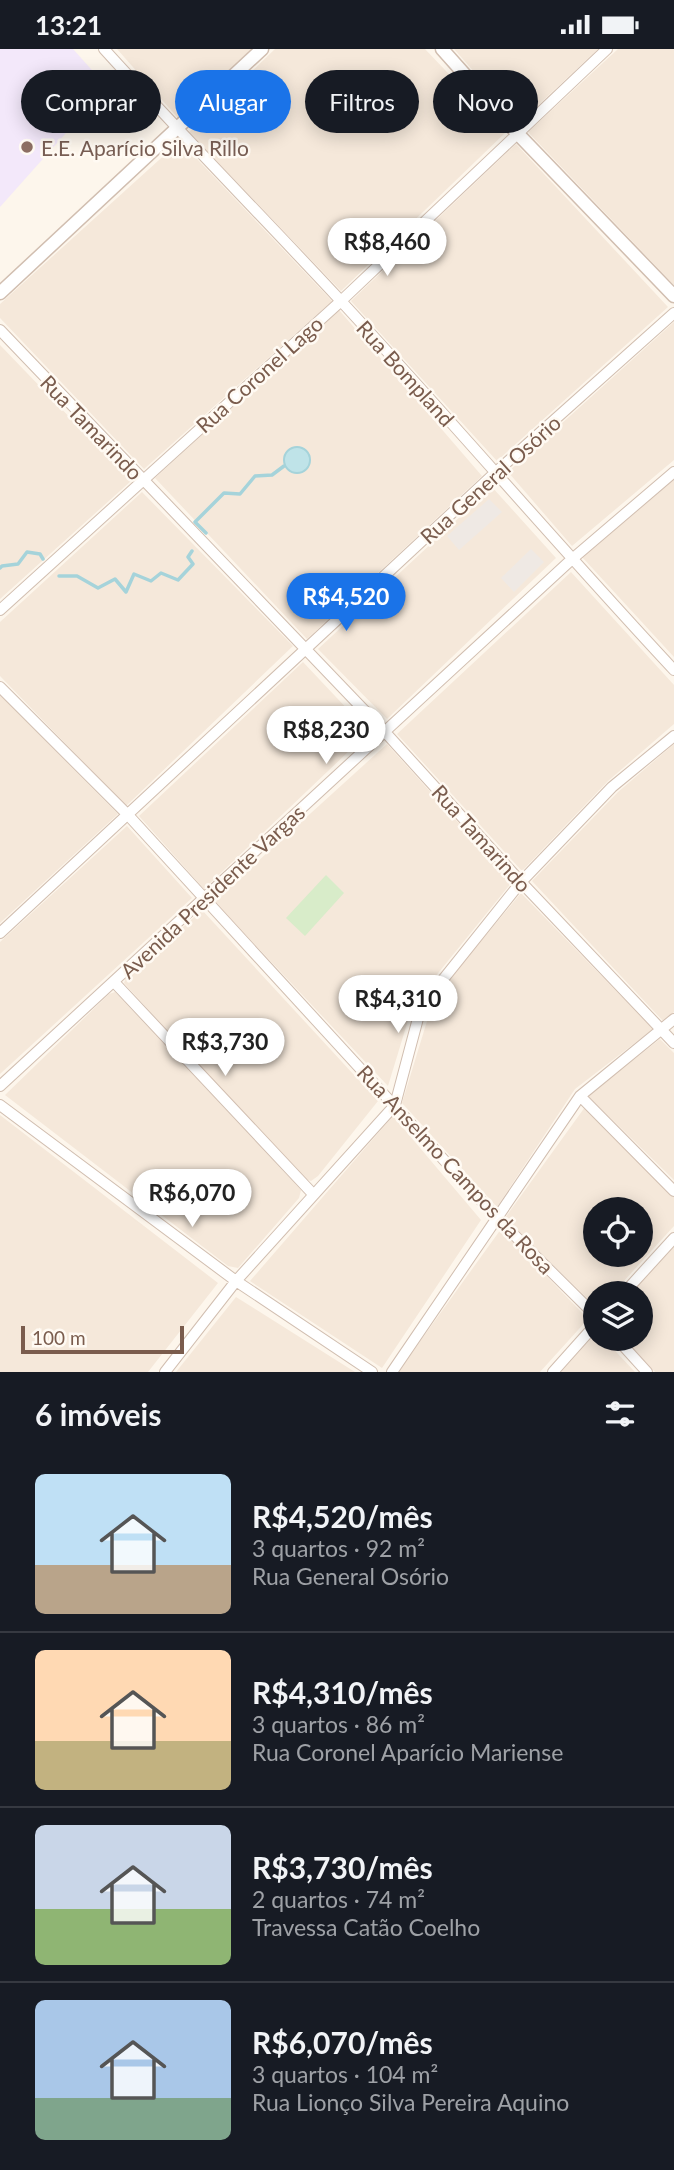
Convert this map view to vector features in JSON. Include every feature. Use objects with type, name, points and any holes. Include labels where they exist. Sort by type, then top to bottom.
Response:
[{"type":"street","name":"Rua Bompland","points":[[104,49],[175,127]]},
{"type":"street","points":[[240,70],[262,49]]},
{"type":"street","points":[[442,49],[461,70]]},
{"type":"street","name":"Rua Coronel Lago","points":[[538,113],[607,49]]},
{"type":"street","points":[[0,293],[175,133]]},
{"type":"street","name":"Rua Bompland","points":[[181,133],[341,301],[571,560],[674,670]]},
{"type":"street","points":[[517,133],[674,296]]},
{"type":"street","name":"Rua Coronel Lago","points":[[0,610],[341,301],[517,133]]},
{"type":"street","name":"Rua General Osório","points":[[0,933],[495,473],[674,313]]},
{"type":"street","name":"Rua Tamarindo","points":[[0,330],[385,731],[521,882],[674,1043]]},
{"type":"street","name":"Avenida Presidente Vargas","points":[[0,1086],[571,560],[674,472]]},
{"type":"street","name":"Rua Anselmo Campos da Rosa","points":[[0,687],[128,815],[498,1219],[583,1303]]},
{"type":"street","points":[[165,1372],[236,1281],[395,1105],[421,1007],[521,882],[612,787],[674,736]]},
{"type":"street","points":[[114,982],[313,1194]]},
{"type":"street","points":[[392,1372],[580,1096],[674,1019]]},
{"type":"street","points":[[580,1096],[674,1191]]},
{"type":"street","points":[[0,1105],[236,1281],[372,1372]]},
{"type":"street","points":[[635,1281],[674,1238]]},
{"type":"street","points":[[553,1372],[583,1338]]},
{"type":"street","points":[[628,1351],[647,1372]]},
{"type":"shaded area","points":[[0,49],[73,49],[92,70],[21,70],[21,133],[66,133],[0,207]]},
{"type":"shaded area","points":[[117,49],[251,49],[229,70],[175,70],[175,115],[161,99],[161,70],[136,70]]},
{"type":"shaded area","points":[[275,49],[425,49],[445,70],[433,70],[433,133],[505,133],[341,291],[190,133],[291,133],[291,70],[253,70]]},
{"type":"shaded area","points":[[454,49],[598,49],[538,105],[538,70],[472,70]]},
{"type":"shaded area","points":[[618,49],[674,49],[674,285],[529,133],[538,133],[538,123]]},
{"type":"shaded area","points":[[180,141],[332,301],[144,469],[0,318],[0,304]]},
{"type":"shaded area","points":[[516,144],[668,307],[497,461],[351,301]]},
{"type":"shaded area","points":[[339,310],[482,476],[307,639],[155,478]]},
{"type":"shaded area","points":[[674,322],[674,460],[572,546],[508,472]]},
{"type":"shaded area","points":[[0,345],[131,481],[0,599]]},
{"type":"shaded area","points":[[674,480],[674,657],[582,557]]},
{"type":"shaded area","points":[[492,487],[556,558],[387,719],[318,649]]},
{"type":"shaded area","points":[[142,492],[293,646],[126,806],[0,676],[0,622]]},
{"type":"shaded area","points":[[489,499],[502,512],[459,550],[447,536]]},
{"type":"shaded area","points":[[531,549],[544,562],[514,592],[501,578]]},
{"type":"shaded area","points":[[571,572],[674,685],[674,724],[608,781],[522,871],[397,734]]},
{"type":"shaded area","points":[[303,662],[369,732],[204,889],[139,816]]},
{"type":"shaded area","points":[[0,695],[118,814],[0,923]]},
{"type":"shaded area","points":[[387,744],[512,882],[413,1004],[388,1086],[214,901]]},
{"type":"shaded area","points":[[674,744],[674,1012],[663,1021],[532,881],[618,792]]},
{"type":"shaded area","points":[[127,826],[192,898],[0,1074],[0,942]]},
{"type":"shaded area","points":[[521,893],[653,1029],[575,1089],[497,1207],[402,1103],[431,1008],[458,969]]},
{"type":"shaded area","points":[[202,910],[378,1101],[318,1176],[311,1181],[302,1178],[124,983],[126,978]]},
{"type":"shaded area","points":[[115,992],[301,1190],[299,1198],[238,1268],[228,1266],[5,1095],[109,994]]},
{"type":"shaded area","points":[[660,1039],[674,1053],[674,1180],[588,1096]]},
{"type":"shaded area","points":[[585,1107],[674,1197],[674,1226],[653,1249],[653,1197],[583,1197],[583,1267],[637,1267],[624,1281],[583,1281],[583,1294],[505,1218]]},
{"type":"shaded area","points":[[0,1115],[218,1283],[148,1372],[0,1372]]},
{"type":"shaded area","points":[[393,1116],[481,1220],[382,1368],[250,1281]]},
{"type":"shaded area","points":[[501,1229],[583,1314],[583,1325],[540,1372],[398,1372]]},
{"type":"shaded area","points":[[674,1245],[674,1372],[655,1372],[635,1351],[653,1351],[653,1281],[641,1281]]},
{"type":"shaded area","points":[[236,1297],[355,1372],[176,1372]]},
{"type":"shaded area","points":[[583,1347],[583,1351],[615,1351],[635,1372],[561,1372]]},
{"type":"green space","points":[[326,875],[344,893],[305,936],[286,918]]},
{"type":"water","points":[[297,447],[306,451],[310,460],[306,469],[297,473],[288,469],[284,460],[288,451]]},
{"type":"waterway","points":[[206,533],[195,522],[224,493],[240,494],[255,476],[272,475],[284,466]]},
{"type":"waterway","points":[[59,576],[77,576],[98,588],[115,579],[126,592],[134,574],[151,581],[161,573],[178,580],[193,564],[188,557],[192,551]]},
{"type":"waterway","points":[[0,568],[18,564],[27,552],[40,554],[43,559]]},
{"type":"place","name":"E.E. Aparício Silva Rillo","points":[[27,147]]}]
